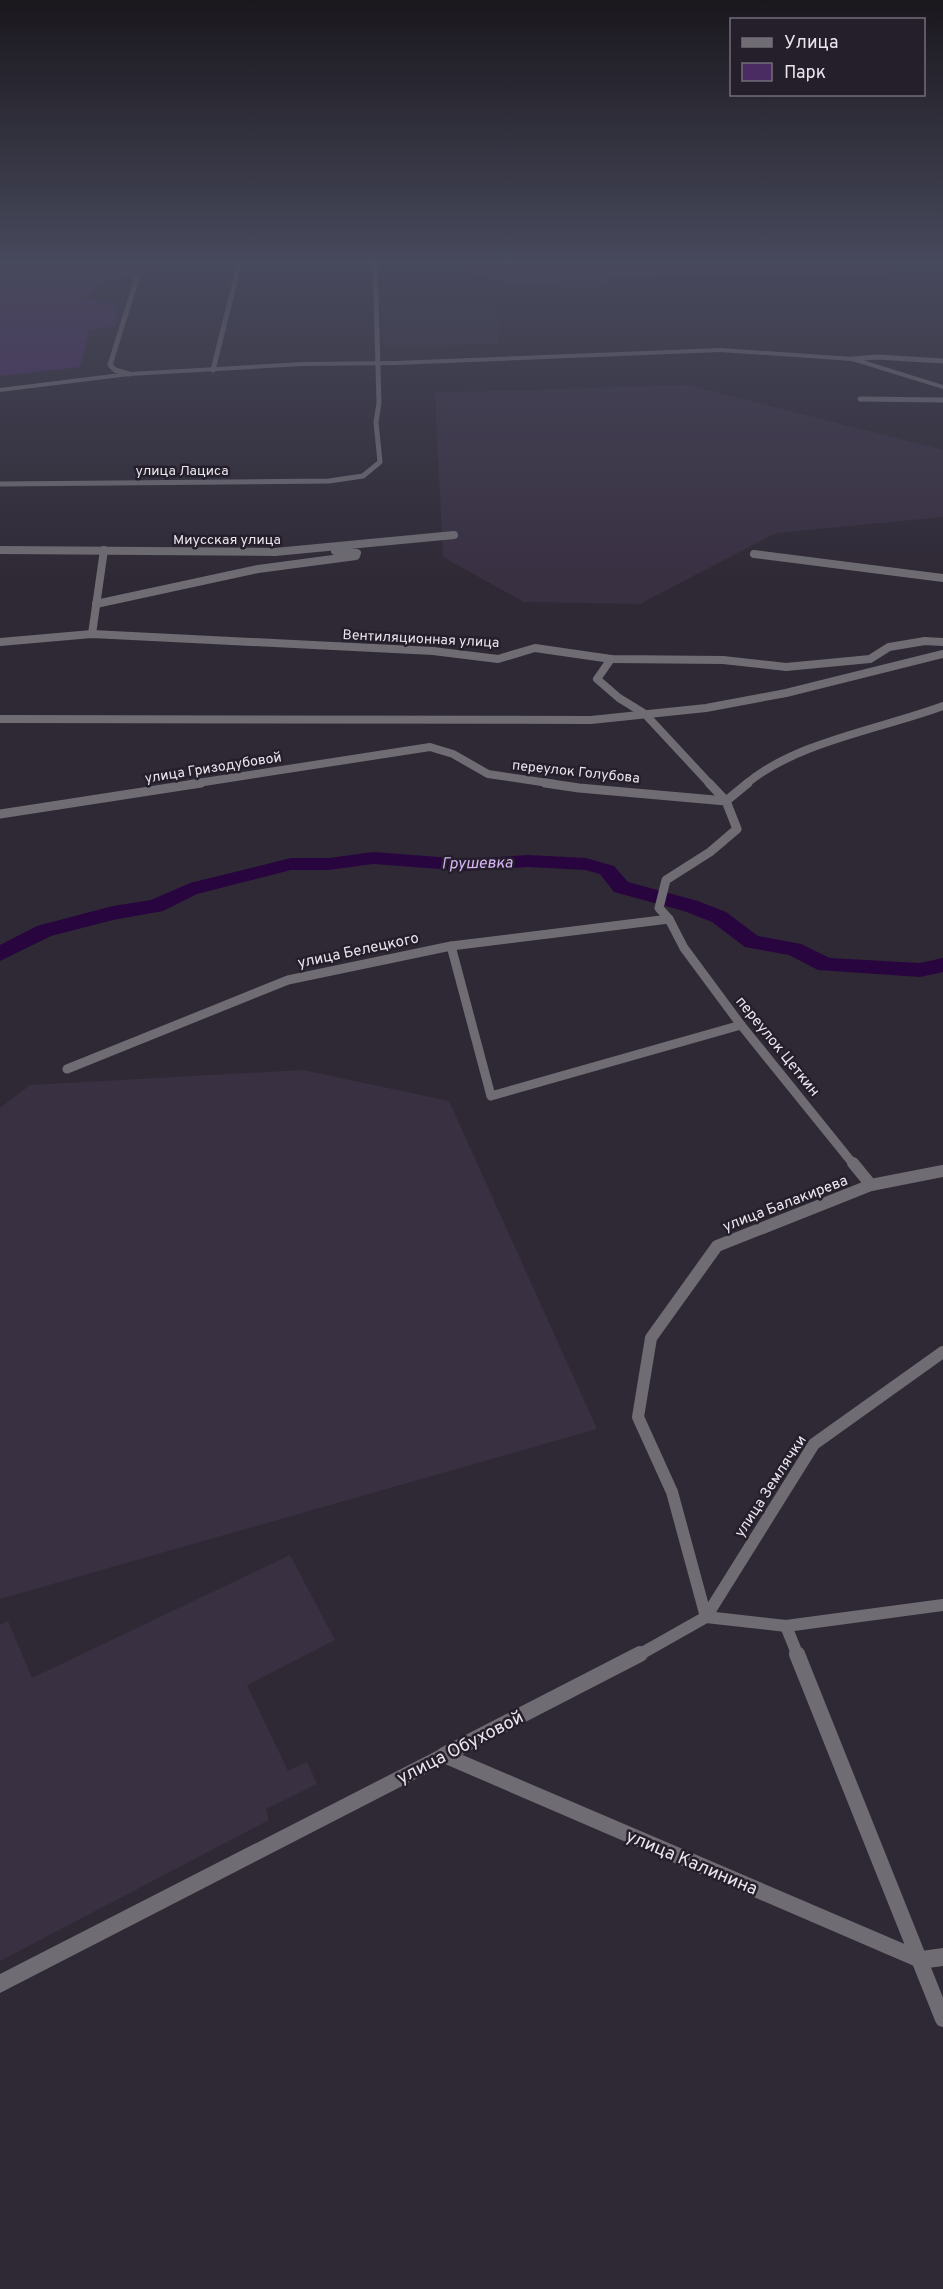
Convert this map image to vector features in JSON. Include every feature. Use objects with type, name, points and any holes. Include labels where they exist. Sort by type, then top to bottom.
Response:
[{"type":"street","points":[[113,368],[129,374]]},
{"type":"street","points":[[0,390],[129,374],[258,368]]},
{"type":"street","name":"улица Лациса","points":[[0,484],[329,481],[363,476],[380,462],[376,422],[379,403],[376,387],[377,368]]},
{"type":"street","points":[[881,368],[943,387]]},
{"type":"street","points":[[860,399],[943,400]]},
{"type":"street","name":"Миусская улица","points":[[0,550],[275,552],[454,535]]},
{"type":"street","points":[[96,604],[189,582],[258,569],[356,556],[357,553],[313,548]]},
{"type":"street","points":[[92,634],[104,550]]},
{"type":"street","points":[[754,554],[943,578]]},
{"type":"street","name":"Вентиляционная улица","points":[[0,642],[92,634],[433,651],[498,659],[534,648],[611,659],[723,660],[786,667],[870,659],[888,647],[925,641],[943,642]]},
{"type":"street","points":[[0,719],[591,720],[706,708],[786,693],[943,654]]},
{"type":"street","points":[[611,659],[597,679],[619,698],[645,714],[726,801],[758,774],[825,742],[905,720],[943,706]]},
{"type":"street","name":"переулок Голубова","points":[[430,747],[453,754],[488,774],[579,788],[726,801]]},
{"type":"street","name":"улица Гризодубовой","points":[[0,814],[430,747]]},
{"type":"street","name":"переулок Цеткин","points":[[726,801],[737,829],[710,852],[666,880],[659,908],[669,919],[684,948],[741,1025],[871,1185]]},
{"type":"street","name":"улица Белецкого","points":[[67,1069],[288,980],[451,946],[669,919]]},
{"type":"street","points":[[451,946],[492,1096],[741,1025]]},
{"type":"street","name":"улица Балакирева","points":[[706,1617],[672,1492],[638,1417],[651,1338],[717,1246],[871,1185],[943,1171]]},
{"type":"street","name":"улица Землячки","points":[[706,1617],[814,1444],[943,1352]]},
{"type":"street","points":[[706,1617],[786,1626],[943,1605]]},
{"type":"street","name":"улица Обуховой","points":[[0,1984],[673,1637],[706,1617]]},
{"type":"street","points":[[786,1626],[943,2019]]},
{"type":"street","name":"улица Калинина","points":[[444,1755],[921,1960]]},
{"type":"street","points":[[921,1960],[943,1957]]},
{"type":"shaded area","points":[[687,385],[943,450],[943,517],[776,533],[640,604],[524,602],[443,557],[435,393]]},
{"type":"shaded area","points":[[303,1070],[449,1101],[597,1429],[0,1599],[0,1108],[30,1085]]},
{"type":"shaded area","points":[[290,1555],[335,1640],[247,1685],[288,1771],[307,1762],[317,1784],[266,1809],[269,1820],[0,1961],[0,1625],[8,1621],[32,1678]]},
{"type":"green space","points":[[0,368],[73,368],[0,376]]},
{"type":"waterway","name":"Грушевка","points":[[0,954],[44,931],[113,913],[156,906],[190,889],[291,864],[329,864],[373,858],[466,865],[528,861],[586,864],[607,870],[621,887],[691,906],[719,917],[752,942],[794,949],[826,965],[920,970],[943,965]]}]
